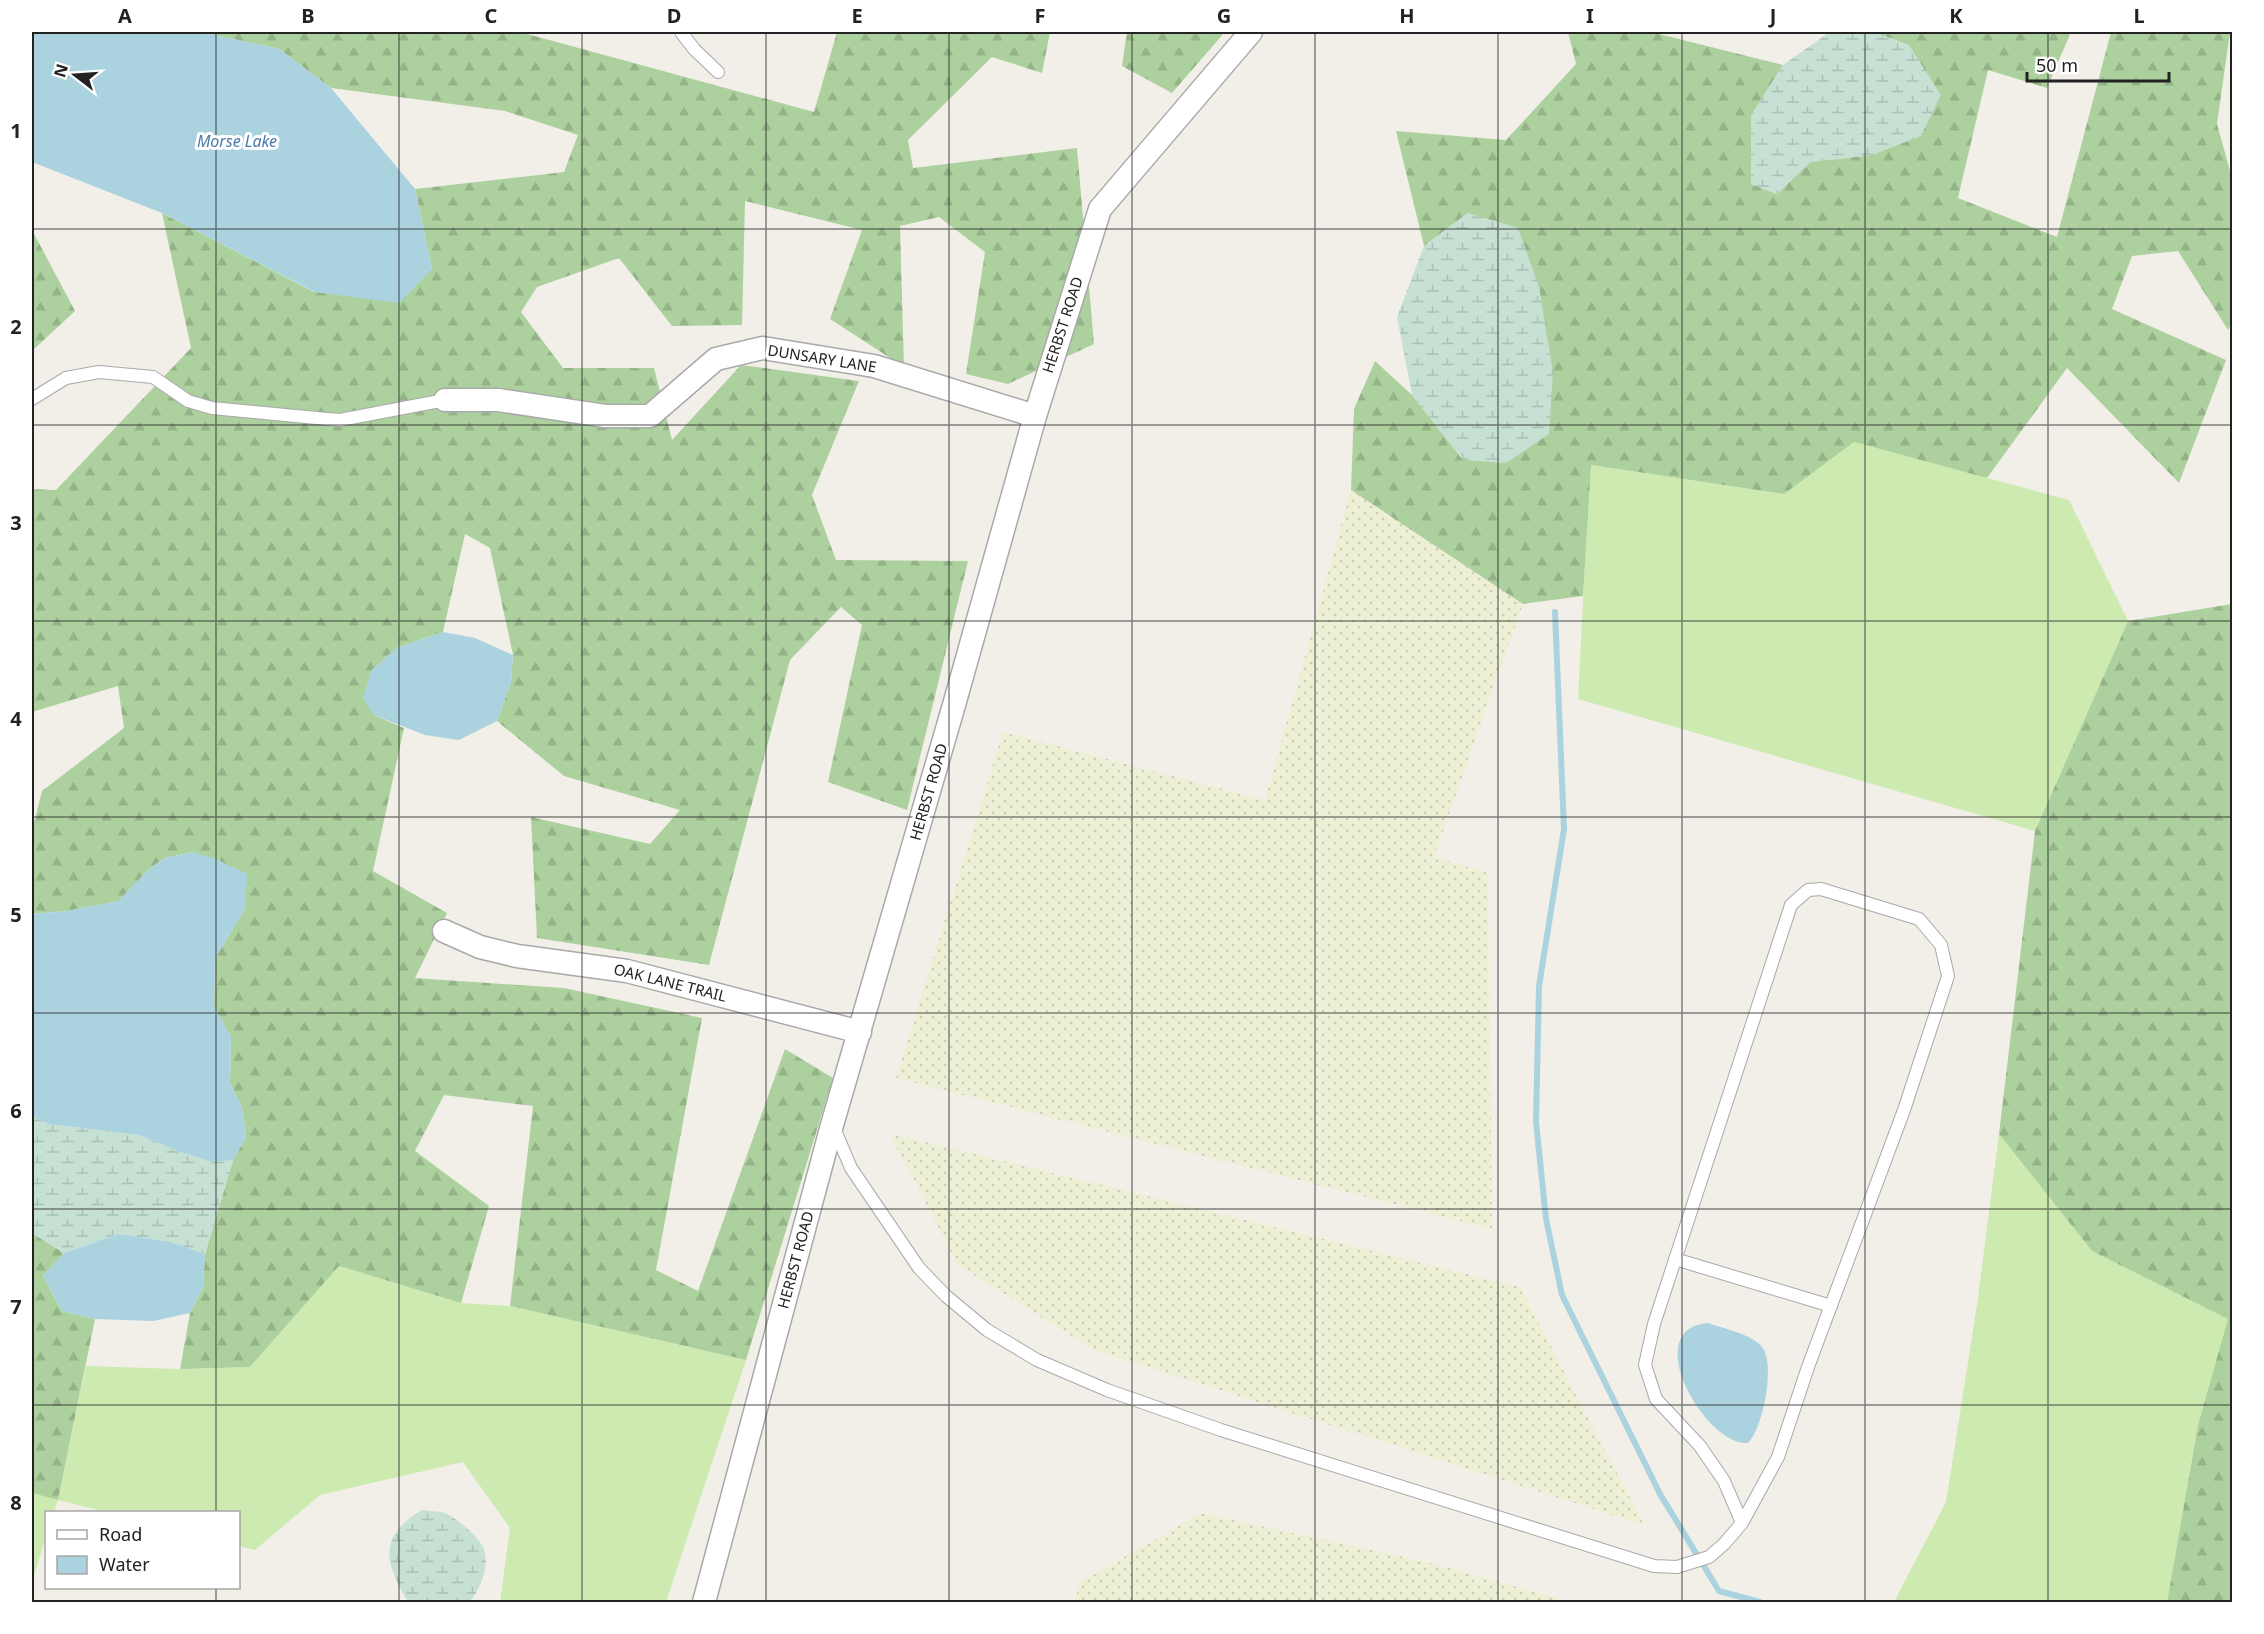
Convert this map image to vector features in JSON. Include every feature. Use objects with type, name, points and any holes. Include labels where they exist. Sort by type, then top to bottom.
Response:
[{"type":"street","name":"HERBST ROAD","points":[[704,1602],[832,1125],[1035,416],[1100,209],[1251,32]]},
{"type":"street","name":"DUNSARY LANE","points":[[445,400],[498,400],[605,416],[650,416],[716,359],[763,348],[873,366],[1035,416]]},
{"type":"street","name":"OAK LANE TRAIL","points":[[444,932],[489,950],[627,971],[860,1032]]},
{"type":"lane","points":[[681,32],[694,49],[718,72]]},
{"type":"lane","points":[[32,399],[66,378],[99,372],[153,377],[188,401],[212,408],[327,419],[340,420],[445,400]]},
{"type":"lane","points":[[832,1125],[851,1168],[919,1268],[946,1296],[987,1330],[1037,1360],[1107,1390],[1221,1430],[1654,1566],[1677,1568],[1709,1557],[1724,1544],[1742,1522],[1778,1457],[1904,1110],[1948,976],[1941,945],[1919,919],[1821,889],[1808,890],[1791,905],[1654,1324],[1645,1365],[1656,1399],[1700,1446],[1724,1481],[1742,1522]]},
{"type":"lane","points":[[1675,1259],[1831,1306]]},
{"type":"green space","points":[[201,32],[520,32],[814,112],[837,32],[1050,32],[1042,73],[992,57],[908,140],[913,168],[1077,148],[1094,344],[1008,384],[966,374],[985,252],[939,217],[900,226],[904,367],[830,319],[862,230],[745,201],[742,325],[672,326],[619,258],[537,287],[521,312],[563,368],[654,368],[672,440],[741,365],[859,381],[812,495],[836,560],[968,561],[907,810],[828,782],[862,625],[841,607],[790,660],[709,965],[537,938],[531,817],[650,844],[680,810],[564,776],[497,721],[511,682],[513,655],[490,548],[465,534],[443,632],[397,648],[371,671],[374,715],[404,728],[373,871],[447,913],[415,978],[564,988],[702,1018],[656,1270],[698,1291],[785,1049],[833,1078],[746,1360],[510,1306],[533,1106],[444,1095],[415,1151],[489,1206],[461,1303],[339,1266],[250,1367],[180,1369],[190,1313],[203,1287],[205,1254],[233,1160],[246,1137],[242,1108],[230,1083],[231,1037],[214,1007],[215,958],[245,909],[193,852],[165,858],[149,869],[119,901],[67,911],[32,914],[32,830],[42,791],[124,728],[118,686],[32,712],[32,489],[56,490],[191,348],[162,213],[314,292],[432,269],[415,189],[564,172],[578,135],[505,111],[331,88],[279,49]]},
{"type":"green space","points":[[1127,32],[1225,32],[1172,93],[1122,66]]},
{"type":"green space","points":[[1568,32],[1660,32],[1659,34],[1783,65],[1751,116],[1751,184],[1777,194],[1810,162],[1872,155],[1909,45],[1873,32],[2071,32],[2047,88],[1988,70],[1958,198],[2057,237],[2111,32],[2230,32],[2217,124],[2232,178],[2232,322],[2228,330],[2178,251],[2132,256],[2112,309],[2226,360],[2179,483],[2067,368],[1987,478],[1854,442],[1784,494],[1591,465],[1583,596],[1523,604],[1351,490],[1354,409],[1375,361],[1412,395],[1463,460],[1468,213],[1424,246],[1396,131],[1506,140],[1576,64]]},
{"type":"green space","points":[[1830,32],[1873,32],[1909,45],[1941,95],[1921,136],[1872,155],[1810,162],[1777,194],[1751,184],[1751,115],[1783,65]]},
{"type":"green space","points":[[1468,213],[1518,228],[1539,287],[1553,372],[1549,434],[1506,463],[1463,460],[1412,395],[1397,317],[1424,246]]},
{"type":"green space","points":[[32,230],[75,311],[32,351]]},
{"type":"green space","points":[[1854,442],[2069,500],[2128,621],[2035,831],[1578,699],[1590,465],[1783,494]]},
{"type":"green space","points":[[1351,490],[1523,604],[1434,857],[1488,873],[1492,1229],[896,1078],[1003,732],[1265,800]]},
{"type":"green space","points":[[2232,604],[2232,1602],[2167,1602],[2198,1425],[2228,1319],[2092,1251],[1999,1134],[2035,831],[2128,621]]},
{"type":"green space","points":[[32,1116],[49,1124],[139,1135],[212,1162],[233,1160],[205,1254],[171,1242],[119,1234],[64,1253],[32,1233]]},
{"type":"green space","points":[[889,1133],[1520,1287],[1644,1525],[1094,1350],[958,1265]]},
{"type":"green space","points":[[1999,1134],[2092,1251],[2229,1319],[2198,1425],[2167,1602],[1894,1602],[1946,1502],[1977,1305]]},
{"type":"green space","points":[[32,1233],[64,1253],[43,1276],[62,1311],[95,1319],[58,1500],[32,1493]]},
{"type":"green space","points":[[339,1266],[461,1303],[510,1306],[746,1360],[666,1602],[500,1602],[510,1528],[463,1462],[320,1495],[255,1550],[240,1546],[240,1511],[102,1511],[58,1500],[86,1366],[180,1369],[250,1367]]},
{"type":"green space","points":[[32,1493],[58,1500],[54,1511],[45,1511],[45,1539],[32,1583]]},
{"type":"green space","points":[[422,1510],[450,1515],[472,1533],[483,1547],[485,1569],[477,1591],[469,1602],[409,1602],[401,1590],[391,1566],[390,1546],[397,1530]]},
{"type":"green space","points":[[1201,1513],[1431,1563],[1571,1602],[1075,1602],[1079,1583]]},
{"type":"water","name":"Morse Lake","points":[[32,32],[201,32],[279,49],[331,88],[415,189],[432,269],[399,303],[315,292],[162,213],[32,162]]},
{"type":"water","points":[[443,632],[475,638],[513,655],[511,682],[497,721],[459,740],[425,735],[374,715],[363,698],[371,671],[397,648]]},
{"type":"water","points":[[193,852],[218,860],[247,874],[245,909],[215,958],[214,1007],[231,1037],[230,1083],[242,1108],[246,1137],[233,1160],[212,1162],[139,1135],[49,1124],[32,1116],[32,914],[67,911],[118,901],[149,869],[165,858]]},
{"type":"water","points":[[119,1234],[171,1242],[205,1254],[203,1287],[190,1313],[153,1321],[95,1319],[62,1311],[43,1276],[64,1253]]},
{"type":"water","points":[[1708,1323],[1752,1339],[1762,1347],[1766,1355],[1768,1381],[1763,1411],[1748,1443],[1732,1439],[1714,1427],[1686,1387],[1679,1365],[1679,1345],[1688,1330]]},
{"type":"waterway","points":[[1555,612],[1564,829],[1539,986],[1536,1122],[1546,1219],[1562,1295],[1660,1494],[1719,1591],[1760,1602]]}]
